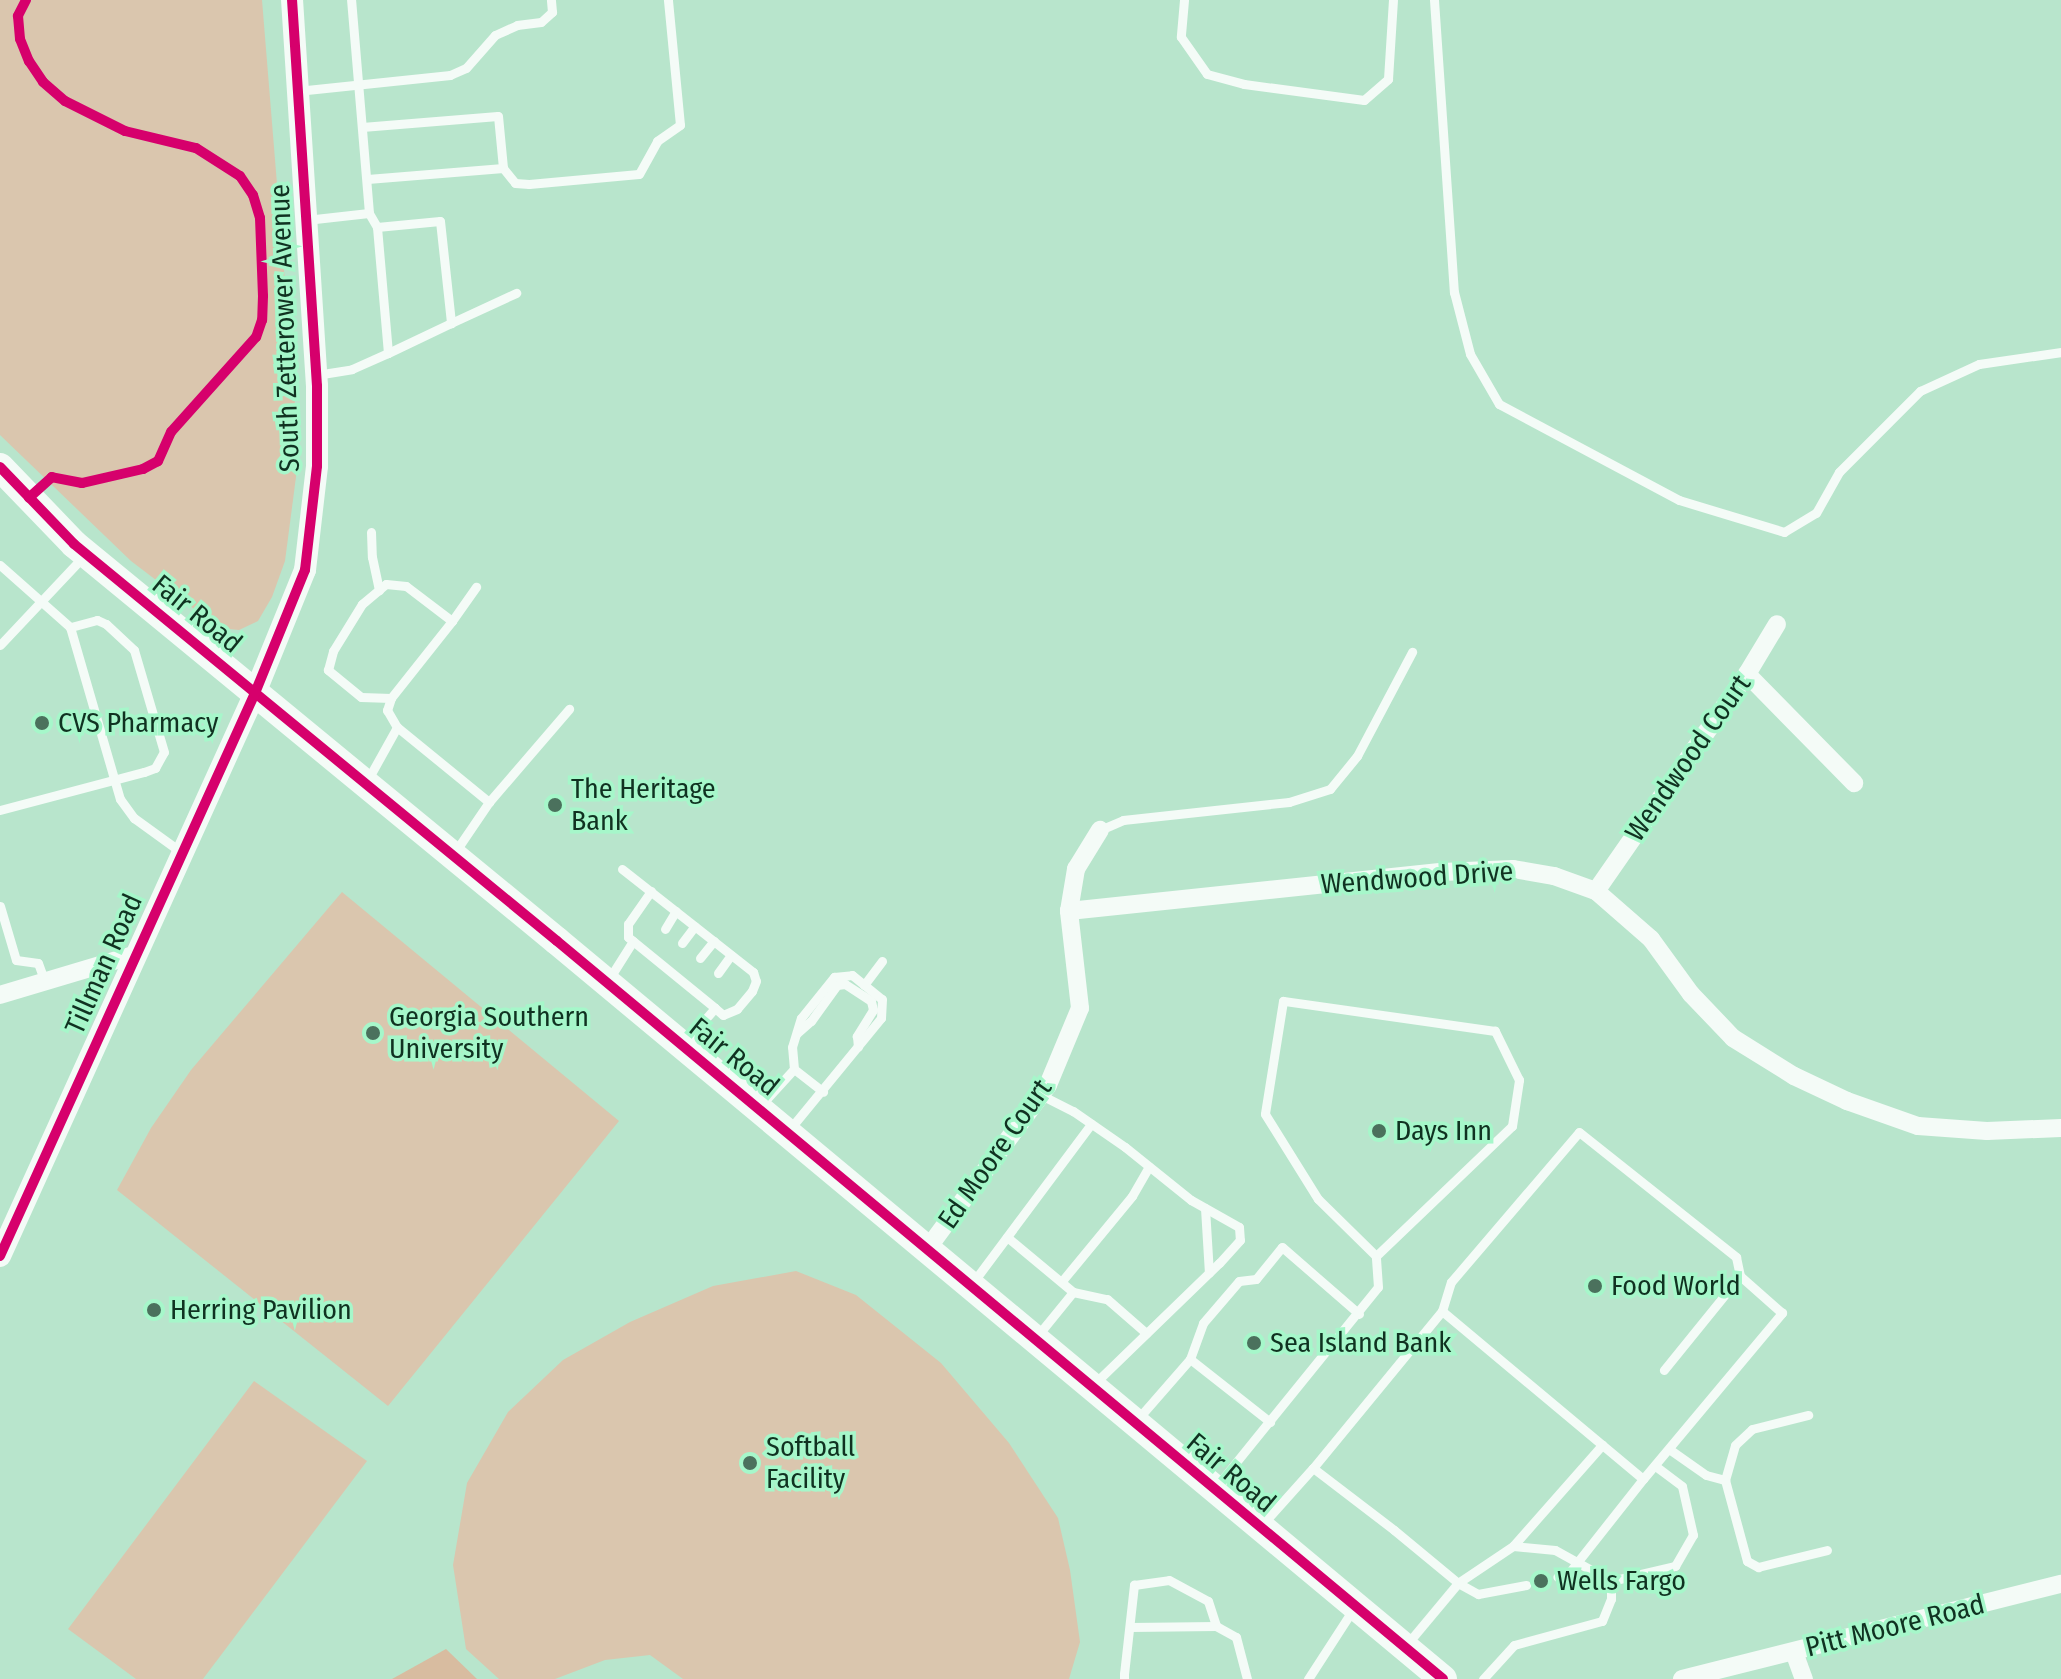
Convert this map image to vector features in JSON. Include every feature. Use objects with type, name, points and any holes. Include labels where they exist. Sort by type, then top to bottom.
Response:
[{"type":"main road","name":"Fair Road","points":[[0,467],[86,554],[928,1248],[1443,1679]]},
{"type":"street","name":"South Zetterower Avenue","points":[[255,693],[305,570],[317,466],[316,375],[292,0]]},
{"type":"street","name":"Wendwood Court","points":[[1596,891],[1747,674],[1777,624]]},
{"type":"street","points":[[1747,674],[1854,783]]},
{"type":"street","name":"Tillman Road","points":[[0,1256],[133,955],[255,693]]},
{"type":"street","name":"Ed Moore Court","points":[[928,1248],[1041,1095],[1080,1008],[1069,911],[1076,869],[1100,830]]},
{"type":"street","name":"Wendwood Drive","points":[[1069,911],[1442,872],[1513,869],[1554,876],[1596,891],[1651,939],[1691,994],[1733,1038],[1794,1076],[1847,1101],[1918,1126],[1987,1131],[2061,1128]]},
{"type":"street","points":[[0,995],[133,955]]},
{"type":"street","name":"Pitt Moore Road","points":[[1682,1679],[2061,1584]]},
{"type":"street","points":[[1794,1652],[1804,1679]]},
{"type":"lane","points":[[351,0],[369,213],[377,227],[388,353]]},
{"type":"lane","points":[[297,91],[450,75],[466,68],[495,35],[517,25],[541,22],[552,12],[551,0]]},
{"type":"lane","points":[[362,127],[498,116],[503,168],[515,183],[639,174],[657,141],[680,125],[668,0]]},
{"type":"lane","points":[[1184,0],[1181,37],[1207,74],[1244,84],[1364,100],[1388,79],[1393,0]]},
{"type":"lane","points":[[1434,0],[1454,292],[1470,354],[1499,404],[1679,500],[1784,532],[1816,513],[1839,472],[1920,391],[1979,364],[2061,352]]},
{"type":"lane","points":[[367,179],[503,168]]},
{"type":"lane","points":[[306,220],[369,213]]},
{"type":"lane","points":[[377,227],[440,221],[451,323]]},
{"type":"lane","points":[[316,375],[352,369],[516,293]]},
{"type":"lane","points":[[371,532],[372,557],[379,590]]},
{"type":"lane","points":[[0,645],[86,554]]},
{"type":"lane","points":[[0,565],[70,627],[120,799],[134,818],[181,852]]},
{"type":"lane","points":[[391,698],[361,697],[328,670],[333,651],[362,604],[386,584],[406,586],[452,621]]},
{"type":"lane","points":[[476,587],[391,698],[387,710],[397,727],[489,802]]},
{"type":"lane","points":[[0,810],[155,768],[164,752],[134,650],[106,624],[97,620],[70,627]]},
{"type":"lane","points":[[1100,830],[1123,820],[1289,802],[1330,789],[1357,756],[1412,652]]},
{"type":"lane","points":[[453,855],[489,802],[569,709]]},
{"type":"lane","points":[[365,784],[397,727]]},
{"type":"lane","points":[[622,869],[651,891],[753,972],[756,981],[737,1009],[723,1015],[704,994],[647,947],[628,937],[628,924],[651,891]]},
{"type":"lane","points":[[0,906],[16,960],[38,963],[45,982]]},
{"type":"lane","points":[[665,929],[676,911]]},
{"type":"lane","points":[[682,943],[695,926]]},
{"type":"lane","points":[[607,983],[633,941]]},
{"type":"lane","points":[[700,958],[714,941]]},
{"type":"lane","points":[[718,973],[731,955]]},
{"type":"lane","points":[[864,985],[882,961]]},
{"type":"lane","points":[[787,1132],[823,1092],[881,1018],[882,999],[852,975],[834,977],[801,1018],[792,1047],[794,1069],[823,1092]]},
{"type":"lane","points":[[796,1035],[811,1021],[837,985],[845,984],[871,1001],[873,1010],[857,1036],[858,1047]]},
{"type":"lane","points":[[1214,1489],[1378,1287],[1376,1256],[1318,1199],[1265,1114],[1283,1001],[1495,1031],[1519,1080],[1512,1126],[1376,1256]]},
{"type":"lane","points":[[681,1046],[715,1008]]},
{"type":"lane","points":[[758,1108],[794,1069]]},
{"type":"lane","points":[[1041,1095],[1091,1124],[1205,1208],[1239,1227],[1240,1240],[1091,1387]]},
{"type":"lane","points":[[971,1285],[1091,1124]]},
{"type":"lane","points":[[1260,1527],[1313,1468],[1442,1311],[1451,1282],[1579,1132],[1736,1257],[1740,1276],[1782,1313],[1568,1574],[1557,1577]]},
{"type":"lane","points":[[1062,1281],[1132,1196],[1149,1166]]},
{"type":"lane","points":[[1205,1208],[1209,1273]]},
{"type":"lane","points":[[1007,1237],[1073,1292],[1107,1299],[1146,1333]]},
{"type":"lane","points":[[1135,1423],[1190,1359],[1203,1323],[1239,1281],[1256,1279],[1282,1247],[1359,1314]]},
{"type":"lane","points":[[1664,1370],[1740,1276]]},
{"type":"lane","points":[[1036,1338],[1073,1292]]},
{"type":"lane","points":[[1442,1311],[1643,1479]]},
{"type":"lane","points":[[1190,1359],[1270,1422]]},
{"type":"lane","points":[[1808,1415],[1752,1429],[1735,1445],[1725,1480],[1747,1561],[1758,1567],[1827,1550]]},
{"type":"lane","points":[[1404,1647],[1458,1583],[1513,1546],[1602,1445]]},
{"type":"lane","points":[[1669,1449],[1706,1475],[1725,1480]]},
{"type":"lane","points":[[1513,1546],[1555,1550],[1611,1581],[1675,1566],[1693,1535],[1682,1486],[1655,1466]]},
{"type":"lane","points":[[1313,1468],[1458,1583],[1478,1594],[1526,1585]]},
{"type":"lane","points":[[1124,1679],[1134,1585],[1169,1580],[1208,1601],[1216,1626]]},
{"type":"lane","points":[[1483,1679],[1514,1645],[1602,1621],[1611,1599],[1611,1581]]},
{"type":"lane","points":[[1308,1679],[1355,1606]]},
{"type":"lane","points":[[1130,1627],[1216,1626],[1236,1637],[1247,1679]]},
{"type":"shaded area","points":[[0,0],[262,0],[299,454],[285,561],[272,597],[258,621],[239,630],[219,628],[131,561],[0,435]]},
{"type":"shaded area","points":[[342,892],[619,1121],[388,1406],[117,1190],[151,1128],[191,1070]]},
{"type":"shaded area","name":"Softball Facility","points":[[796,1271],[856,1295],[941,1363],[1009,1443],[1058,1518],[1070,1570],[1080,1642],[1069,1679],[683,1679],[650,1655],[605,1660],[555,1679],[499,1679],[466,1649],[453,1565],[467,1483],[508,1412],[563,1360],[630,1322],[713,1286]]},
{"type":"shaded area","points":[[254,1381],[367,1461],[203,1679],[136,1679],[68,1629]]},
{"type":"shaded area","points":[[446,1649],[477,1679],[392,1679]]},
{"type":"cycle path","points":[[26,0],[18,16],[20,39],[29,61],[43,82],[65,101],[125,131],[196,148],[240,176],[253,195],[260,218],[263,296],[262,320],[256,337],[171,432],[158,461],[143,469],[82,483],[52,477],[29,498]]},
{"type":"cycle path","points":[[0,1256],[255,693],[305,570],[317,466],[317,386],[292,0]]},
{"type":"cycle path","points":[[0,467],[74,544],[557,941],[1443,1679]]},
{"type":"place","name":"CVS Pharmacy","points":[[42,723]]},
{"type":"place","name":"The Heritage Bank","points":[[555,805]]},
{"type":"place","name":"Georgia Southern University","points":[[373,1033]]},
{"type":"place","name":"Days Inn","points":[[1379,1131]]},
{"type":"place","name":"Food World","points":[[1595,1286]]},
{"type":"place","name":"Herring Pavilion","points":[[154,1310]]},
{"type":"place","name":"Sea Island Bank","points":[[1254,1343]]},
{"type":"place","name":"Softball Facility","points":[[750,1463]]},
{"type":"place","name":"Wells Fargo","points":[[1541,1581]]}]
